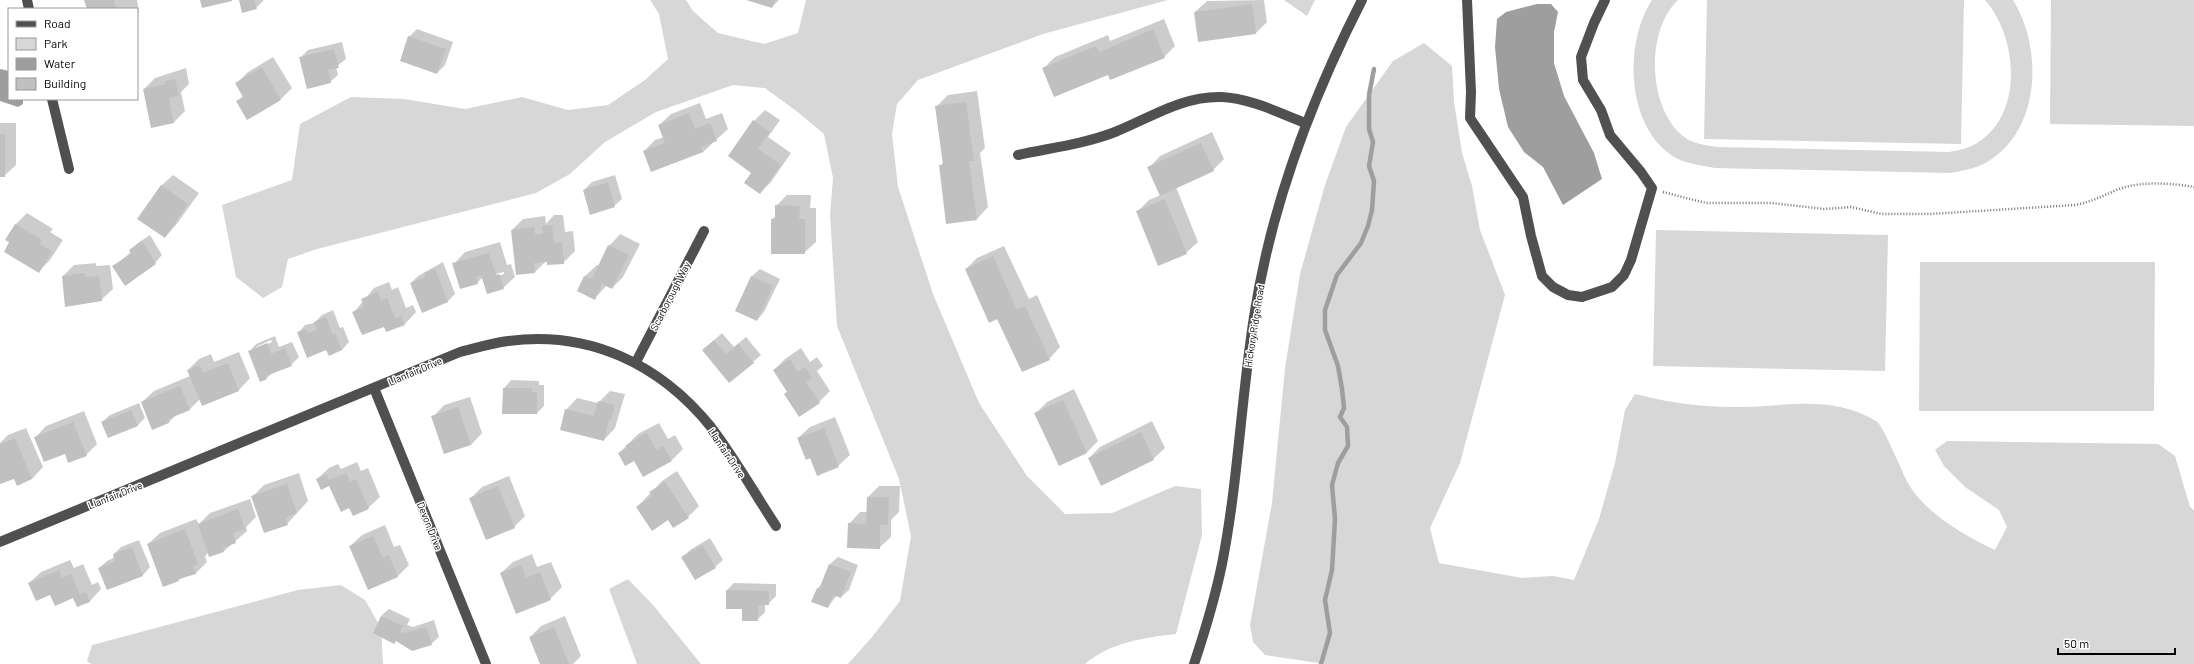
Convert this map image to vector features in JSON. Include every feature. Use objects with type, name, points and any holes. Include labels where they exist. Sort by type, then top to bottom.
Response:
[{"type":"street","name":"Hickory Ridge Road","points":[[1194,664],[1208,621],[1222,564],[1254,315],[1264,265],[1288,172],[1305,123],[1340,42],[1362,0]]},
{"type":"street","points":[[1467,0],[1471,92],[1470,118],[1523,197],[1531,236],[1542,276],[1553,287],[1568,295],[1582,297],[1596,294],[1612,286],[1624,275],[1631,260],[1652,188],[1641,172],[1610,135],[1601,110],[1583,80],[1581,58],[1594,23],[1605,0]]},
{"type":"street","points":[[1018,155],[1084,142],[1115,132],[1183,102],[1204,98],[1238,99],[1305,123]]},
{"type":"street","points":[[52,100],[70,170]]},
{"type":"street","name":"Scarborough Way","points":[[636,362],[704,231]]},
{"type":"street","name":"Llanfair Drive","points":[[0,542],[460,352],[507,341],[564,341],[610,351],[636,362],[684,398],[711,428],[776,526]]},
{"type":"street","name":"Devon Drive","points":[[374,388],[486,664]]},
{"type":"path","points":[[1652,188],[1706,203],[1772,203],[1824,209],[1851,207],[1881,214],[1930,214],[2075,205],[2091,202],[2135,184],[2184,185],[2194,187]]},
{"type":"green space","points":[[650,0],[686,0],[693,11],[718,33],[764,44],[798,33],[806,0],[1168,0],[1043,34],[918,80],[897,104],[892,134],[898,187],[933,294],[979,403],[1027,476],[1065,514],[1112,513],[1175,486],[1201,489],[1202,535],[1176,634],[1128,642],[1106,651],[1085,664],[848,664],[872,637],[900,601],[911,536],[899,479],[837,326],[830,215],[833,178],[824,134],[765,88],[733,85],[656,112],[605,142],[570,174],[536,193],[317,249],[288,259],[282,287],[263,298],[236,277],[222,205],[292,180],[300,124],[351,97],[404,99],[465,109],[522,97],[568,110],[608,105],[645,80],[668,59],[659,14]]},
{"type":"green space","points":[[1284,0],[1315,0],[1307,16]]},
{"type":"green space","points":[[1652,0],[1678,0],[1667,14],[1660,30],[1656,49],[1655,69],[1657,89],[1663,107],[1671,123],[1687,139],[1699,144],[1717,147],[1949,152],[1980,141],[1994,128],[2004,111],[2009,93],[2011,73],[2009,53],[2004,33],[1996,15],[1985,0],[2013,0],[2022,19],[2029,39],[2032,62],[2032,84],[2028,106],[2020,126],[2009,144],[1993,158],[1967,170],[1950,173],[1715,168],[1687,162],[1671,155],[1656,141],[1645,124],[1638,103],[1634,82],[1634,59],[1637,38],[1643,17]]},
{"type":"green space","points":[[1707,0],[1964,0],[1961,144],[1704,139]]},
{"type":"green space","points":[[2051,0],[2194,0],[2194,126],[2050,124]]},
{"type":"green space","points":[[1424,43],[1452,66],[1454,102],[1462,153],[1472,186],[1480,230],[1505,295],[1460,463],[1430,528],[1439,563],[1522,578],[1553,576],[1574,580],[1599,519],[1615,463],[1625,410],[1635,394],[1671,402],[1707,406],[1750,407],[1805,404],[1841,407],[1858,412],[1879,424],[1909,485],[1917,496],[1936,515],[1959,531],[1995,550],[2007,527],[1999,510],[1965,487],[1944,466],[1935,450],[1947,441],[2158,444],[2175,456],[2190,507],[2194,510],[2194,664],[1325,664],[1265,655],[1253,642],[1250,625],[1272,503],[1285,368],[1300,274],[1325,185],[1346,127],[1393,61]]},
{"type":"green space","points":[[1656,230],[1888,235],[1885,371],[1653,366]]},
{"type":"green space","points":[[1920,262],[2155,262],[2154,411],[1919,411]]},
{"type":"green space","points":[[628,579],[653,605],[701,664],[637,664],[609,589]]},
{"type":"green space","points":[[341,585],[365,600],[381,628],[383,664],[91,664],[87,661],[92,645],[298,590]]},
{"type":"water","points":[[1537,4],[1551,4],[1558,12],[1554,32],[1554,63],[1564,96],[1594,153],[1602,179],[1563,205],[1543,167],[1524,152],[1508,127],[1499,89],[1495,47],[1497,19],[1506,12]]},
{"type":"water","points":[[0,69],[8,71],[8,100],[23,100],[23,104],[18,107],[0,101]]},
{"type":"building","points":[[84,0],[114,0],[116,8],[87,8]]},
{"type":"building","points":[[200,0],[232,0],[232,1],[202,8]]},
{"type":"building","points":[[239,0],[254,0],[257,9],[242,13]]},
{"type":"building","points":[[746,0],[775,0],[772,8]]},
{"type":"building","points":[[1252,4],[1256,34],[1198,42],[1194,12]]},
{"type":"building","points":[[1153,29],[1165,58],[1110,80],[1108,75],[1054,97],[1042,68],[1096,46],[1099,52]]},
{"type":"building","points":[[408,36],[446,49],[437,74],[400,61]]},
{"type":"building","points":[[334,49],[339,68],[328,70],[331,83],[307,89],[299,57]]},
{"type":"building","points":[[262,67],[281,100],[247,120],[236,101],[243,97],[235,83]]},
{"type":"building","points":[[175,79],[179,96],[169,98],[174,123],[151,128],[143,89],[165,84],[165,81]]},
{"type":"building","points":[[966,102],[974,161],[969,161],[977,220],[946,224],[939,165],[943,165],[935,106]]},
{"type":"building","points":[[689,113],[695,129],[710,123],[717,141],[701,147],[703,152],[651,172],[643,151],[665,143],[658,125]]},
{"type":"building","points":[[753,120],[770,132],[758,149],[781,165],[760,194],[744,183],[751,173],[728,156]]},
{"type":"building","points":[[0,134],[5,134],[5,177],[0,177]]},
{"type":"building","points":[[1201,143],[1214,171],[1160,196],[1147,167]]},
{"type":"building","points":[[608,182],[615,207],[590,215],[583,190]]},
{"type":"building","points":[[161,185],[188,204],[165,238],[137,219]]},
{"type":"building","points":[[1165,199],[1187,254],[1158,266],[1136,211]]},
{"type":"building","points":[[775,205],[800,206],[799,219],[805,219],[805,254],[771,254],[771,219],[775,219]]},
{"type":"building","points":[[15,224],[42,240],[40,244],[52,251],[39,273],[4,252],[9,242],[5,240]]},
{"type":"building","points":[[552,225],[554,243],[562,242],[564,264],[547,265],[547,262],[534,263],[535,273],[516,275],[511,230],[534,227],[535,234],[543,234],[542,226]]},
{"type":"building","points":[[142,241],[156,264],[125,286],[112,266],[131,254],[129,250]]},
{"type":"building","points":[[608,245],[629,255],[612,289],[602,284],[595,300],[577,291],[584,276],[592,279]]},
{"type":"building","points":[[489,253],[496,275],[499,274],[504,289],[487,294],[481,275],[476,277],[478,284],[460,289],[452,263]]},
{"type":"building","points":[[993,256],[1017,310],[1025,306],[1050,360],[1022,372],[997,319],[989,323],[965,269]]},
{"type":"building","points":[[435,269],[448,302],[422,313],[410,283],[425,277],[424,273]]},
{"type":"building","points":[[85,273],[85,277],[99,276],[102,301],[65,307],[62,276]]},
{"type":"building","points":[[751,276],[773,286],[757,321],[735,311]]},
{"type":"building","points":[[378,292],[381,300],[387,298],[395,318],[401,316],[405,325],[386,332],[384,327],[362,335],[352,312],[364,307],[361,299]]},
{"type":"building","points":[[326,317],[333,335],[335,333],[342,350],[329,356],[326,350],[307,358],[297,332],[306,329],[308,333],[317,330],[314,322]]},
{"type":"building","points":[[714,340],[726,354],[738,344],[754,363],[729,383],[702,350]]},
{"type":"building","points":[[267,343],[271,354],[285,348],[292,366],[266,376],[267,379],[260,382],[248,351]]},
{"type":"building","points":[[790,359],[798,372],[805,367],[812,378],[806,382],[820,403],[799,417],[784,394],[787,392],[773,370]]},
{"type":"building","points":[[228,363],[239,391],[202,406],[187,370],[200,365],[203,373]]},
{"type":"building","points":[[180,386],[190,410],[168,419],[169,423],[152,430],[141,402]]},
{"type":"building","points":[[503,388],[532,388],[532,392],[537,392],[537,414],[502,414]]},
{"type":"building","points":[[1063,400],[1087,453],[1059,466],[1034,413]]},
{"type":"building","points":[[598,401],[615,405],[611,420],[609,420],[604,441],[560,430],[565,409],[594,416]]},
{"type":"building","points":[[458,407],[471,445],[444,454],[431,416]]},
{"type":"building","points":[[131,410],[138,426],[108,438],[101,422]]},
{"type":"building","points":[[73,422],[87,456],[68,463],[65,454],[44,462],[34,437]]},
{"type":"building","points":[[824,428],[839,467],[817,476],[810,458],[806,460],[797,438]]},
{"type":"building","points":[[1141,432],[1154,460],[1101,486],[1088,458]]},
{"type":"building","points":[[647,433],[656,450],[663,446],[672,461],[643,477],[634,461],[625,466],[618,453],[627,448],[626,445]]},
{"type":"building","points":[[15,438],[32,479],[17,486],[14,479],[0,484],[0,444]]},
{"type":"building","points":[[346,473],[350,482],[356,479],[369,509],[353,516],[349,508],[341,512],[329,486],[321,490],[316,479],[327,474],[329,480]]},
{"type":"building","points":[[665,482],[689,518],[673,528],[668,520],[652,531],[636,507],[652,496],[649,492]]},
{"type":"building","points":[[287,484],[297,513],[285,518],[288,525],[264,533],[251,496]]},
{"type":"building","points":[[498,486],[515,528],[486,540],[469,498]]},
{"type":"building","points":[[867,497],[889,497],[888,525],[880,525],[880,549],[847,548],[848,523],[866,524]]},
{"type":"building","points":[[238,509],[245,529],[233,533],[236,543],[223,548],[224,552],[209,557],[198,524]]},
{"type":"building","points":[[185,529],[198,564],[193,566],[196,574],[178,579],[179,581],[163,587],[147,544]]},
{"type":"building","points":[[373,536],[383,558],[389,555],[398,577],[368,590],[349,546]]},
{"type":"building","points":[[702,545],[716,568],[695,580],[681,557]]},
{"type":"building","points":[[132,547],[143,576],[107,590],[98,568],[115,561],[113,554]]},
{"type":"building","points":[[829,564],[851,572],[841,598],[833,595],[828,608],[811,602],[817,588],[819,589]]},
{"type":"building","points":[[521,565],[526,578],[540,572],[551,600],[516,614],[500,573]]},
{"type":"building","points":[[59,570],[62,578],[71,574],[80,595],[86,592],[90,602],[77,607],[73,598],[55,606],[50,595],[36,601],[28,583]]},
{"type":"building","points":[[726,590],[769,591],[769,605],[758,605],[758,621],[742,621],[742,609],[726,609]]},
{"type":"building","points":[[381,616],[403,626],[400,632],[407,634],[407,632],[426,627],[432,645],[412,651],[396,641],[394,644],[373,633]]},
{"type":"building","points":[[554,627],[569,664],[540,664],[529,637]]},
{"type":"waterway","points":[[1321,664],[1330,633],[1325,600],[1332,570],[1335,519],[1332,485],[1338,463],[1348,446],[1347,427],[1340,417],[1344,408],[1342,389],[1338,366],[1325,330],[1325,310],[1337,275],[1361,243],[1368,226],[1372,210],[1374,181],[1369,166],[1373,142],[1369,129],[1369,95],[1374,69]]}]
